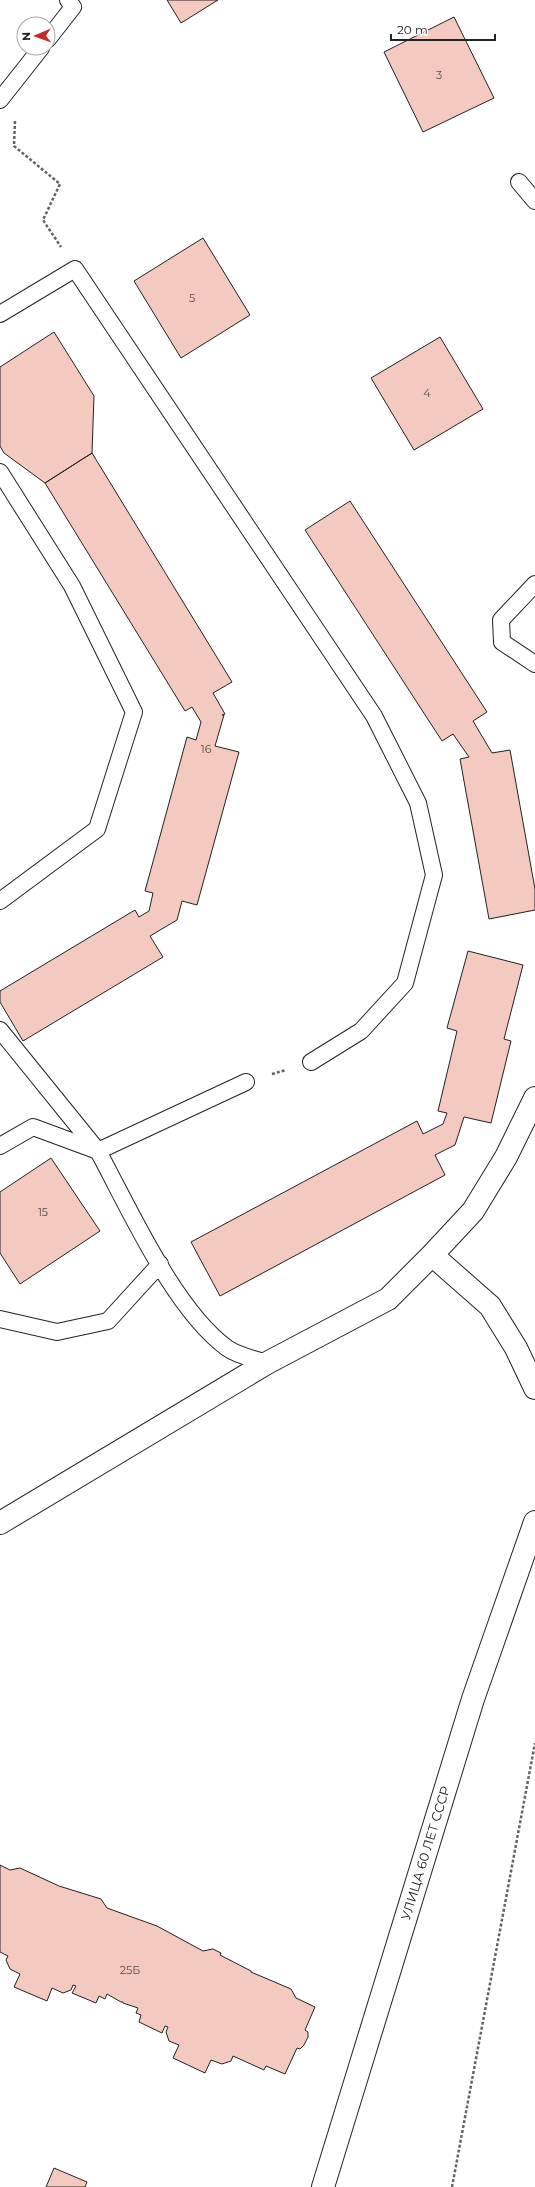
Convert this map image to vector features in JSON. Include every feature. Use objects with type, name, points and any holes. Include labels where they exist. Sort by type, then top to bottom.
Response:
[{"type":"street","points":[[0,1523],[267,1363],[388,1299],[473,1212],[506,1157],[535,1098]]},
{"type":"street","points":[[432,1255],[490,1306],[516,1348],[535,1388]]},
{"type":"street","name":"УЛИЦА 60 ЛЕТ СССР","points":[[323,2187],[473,1699],[535,1522]]},
{"type":"lane","points":[[56,30],[73,8],[68,0]]},
{"type":"lane","points":[[1,100],[35,56]]},
{"type":"lane","points":[[519,182],[535,200]]},
{"type":"lane","points":[[0,314],[75,269],[374,716],[418,803],[434,875],[405,983],[361,1031],[311,1062]]},
{"type":"lane","points":[[0,472],[72,586],[134,712],[97,829],[0,901]]},
{"type":"lane","points":[[535,584],[501,620],[502,642],[535,664]]},
{"type":"lane","points":[[0,1030],[98,1151],[160,1264],[197,1321],[228,1349],[267,1363]]},
{"type":"lane","points":[[0,1146],[33,1127],[98,1151],[246,1082]]},
{"type":"lane","points":[[0,1319],[57,1332],[108,1321],[160,1264]]},
{"type":"path","points":[[1,100],[15,111],[14,146],[60,184],[43,220],[75,269]]},
{"type":"path","points":[[246,1082],[311,1062]]},
{"type":"path","points":[[452,2187],[535,1743]]},
{"type":"building","points":[[167,0],[218,0],[181,23]]},
{"type":"building","points":[[454,17],[494,98],[423,132],[384,52]]},
{"type":"building","points":[[203,238],[250,315],[181,358],[134,281]]},
{"type":"building","points":[[54,332],[94,396],[92,453],[45,483],[4,453],[0,446],[0,367]]},
{"type":"building","points":[[440,337],[483,409],[414,450],[371,378]]},
{"type":"building","points":[[92,453],[232,682],[213,693],[225,714],[222,715],[224,715],[215,746],[239,752],[197,905],[182,901],[177,920],[150,936],[163,957],[23,1041],[0,1002],[0,991],[135,910],[139,917],[149,911],[153,893],[145,891],[187,737],[196,740],[201,722],[192,707],[185,711],[45,483]]},
{"type":"building","points":[[350,501],[487,712],[473,721],[492,753],[510,750],[535,889],[535,910],[489,919],[460,759],[469,757],[453,734],[442,741],[305,530]]},
{"type":"building","points":[[468,951],[523,965],[504,1039],[511,1041],[491,1123],[464,1117],[455,1145],[435,1155],[445,1175],[220,1296],[191,1242],[417,1121],[423,1134],[443,1124],[447,1113],[438,1111],[457,1031],[447,1028]]},
{"type":"building","points":[[51,1158],[100,1231],[20,1284],[0,1253],[0,1192]]},
{"type":"building","points":[[0,1865],[10,1870],[20,1868],[59,1886],[101,1899],[107,1908],[157,1926],[203,1951],[213,1949],[221,1953],[220,1955],[251,1972],[291,1989],[296,1998],[315,2007],[305,2030],[308,2032],[308,2037],[300,2049],[297,2048],[285,2074],[266,2066],[264,2070],[233,2056],[231,2061],[222,2064],[211,2060],[205,2073],[173,2058],[179,2045],[169,2041],[166,2032],[168,2027],[165,2026],[162,2033],[139,2022],[141,2015],[136,2013],[138,2008],[123,2003],[107,1994],[105,1999],[99,1996],[96,2003],[72,1993],[76,1986],[73,1985],[71,1990],[63,1993],[52,1988],[47,2001],[14,1987],[20,1974],[10,1969],[6,1960],[8,1956],[0,1952]]},
{"type":"building","points":[[54,2168],[87,2182],[85,2187],[46,2187]]}]
